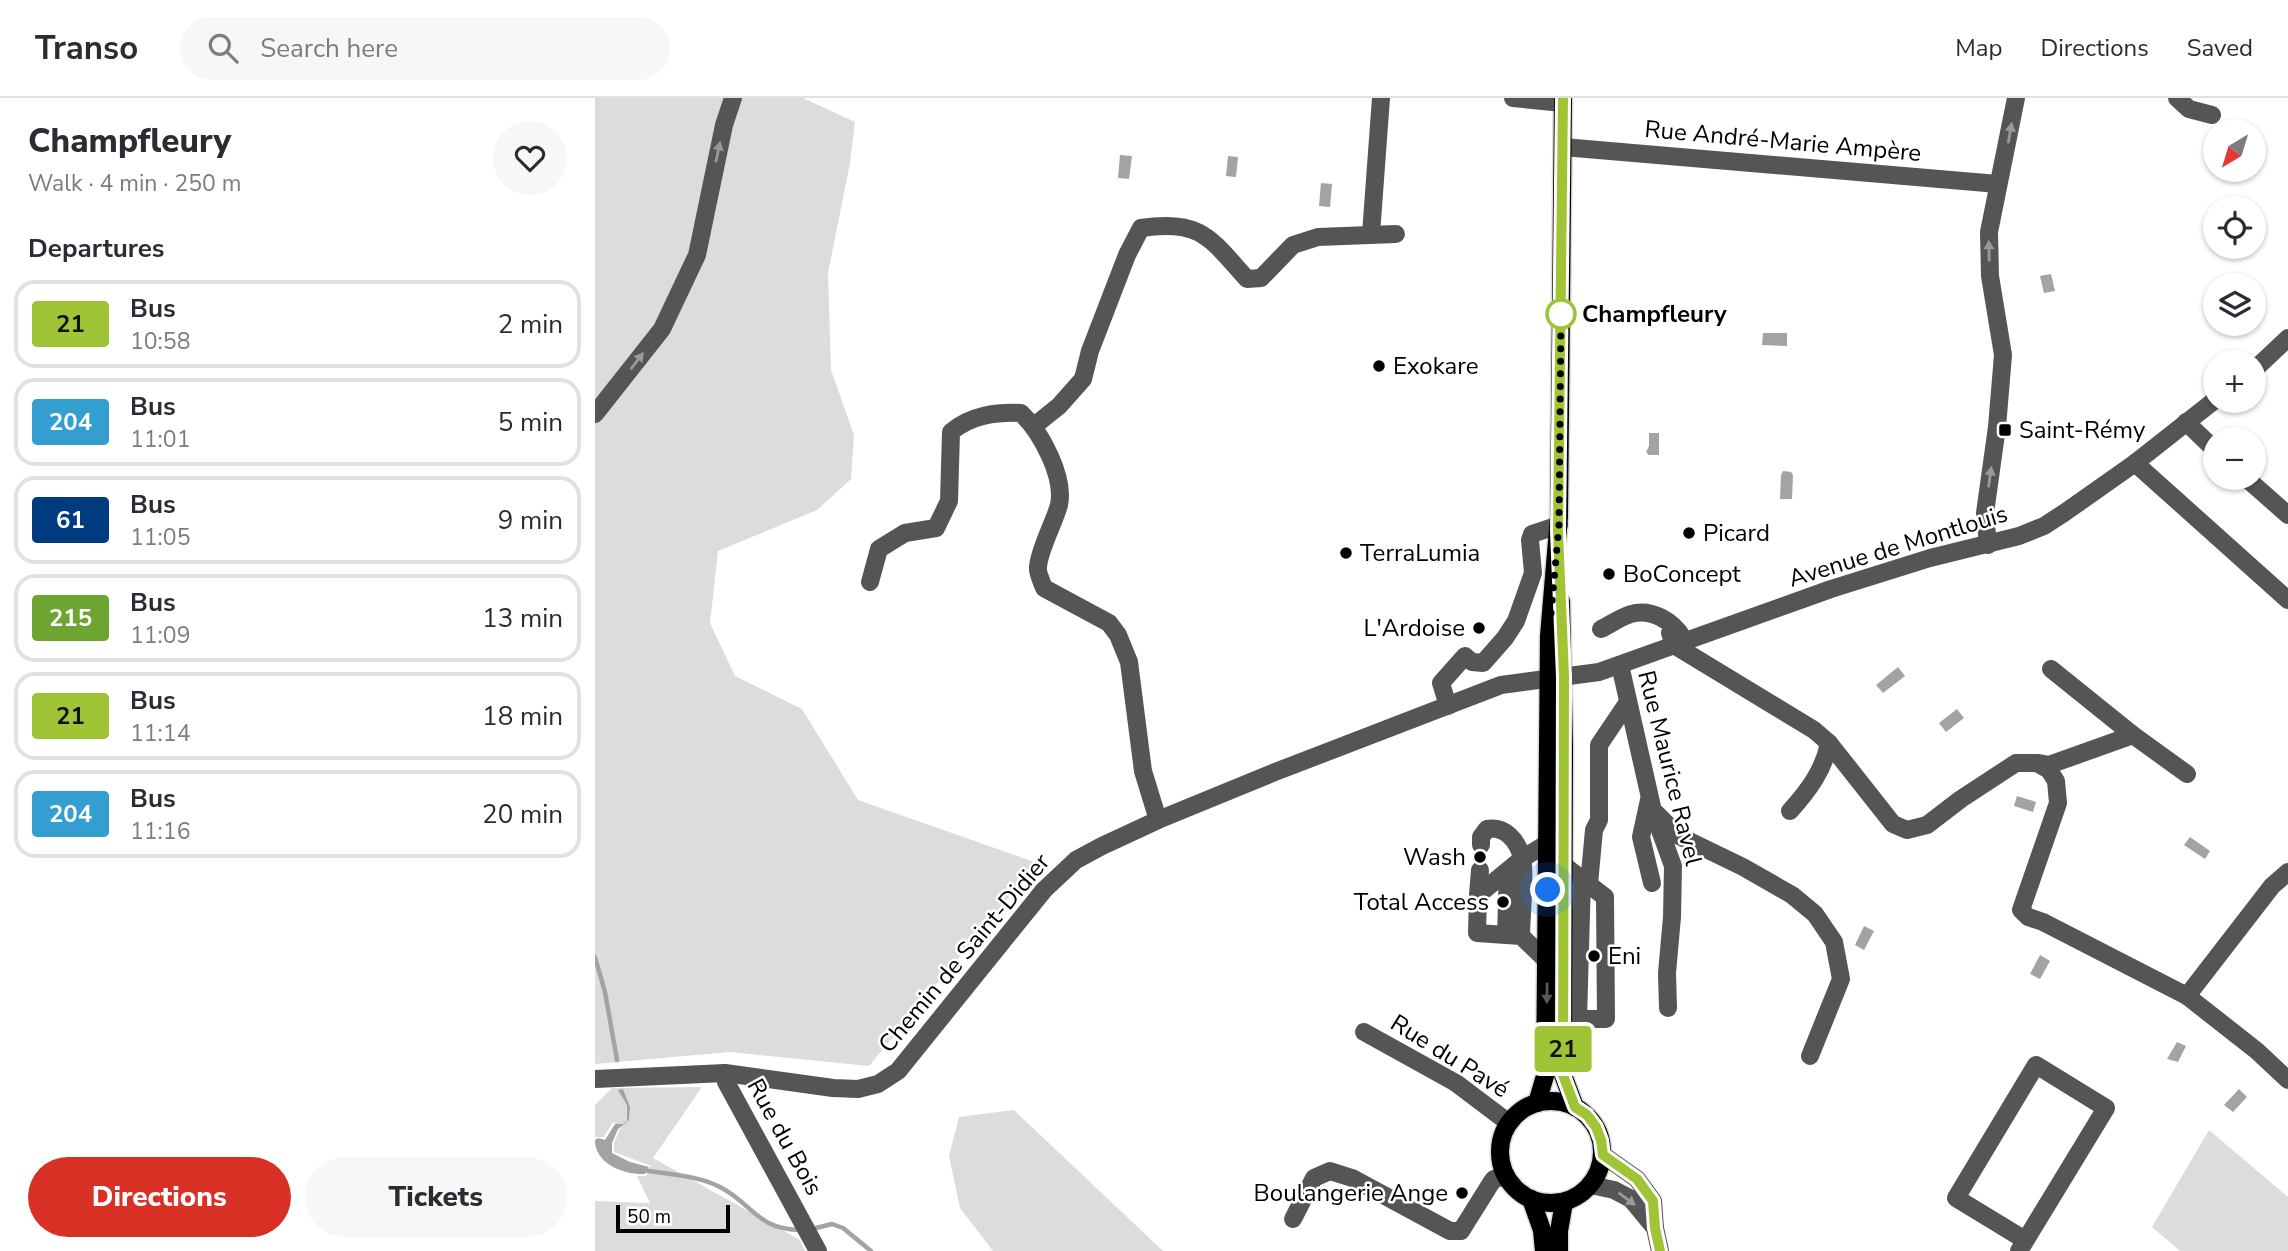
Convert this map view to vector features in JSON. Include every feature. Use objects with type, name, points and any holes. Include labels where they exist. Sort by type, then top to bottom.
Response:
[{"type":"main road","points":[[1563,101],[1558,528],[1563,636],[1556,678],[1556,704],[1562,864],[1563,1075],[1575,1107]]},
{"type":"main road","points":[[1556,678],[1549,636],[1558,528]]},
{"type":"main road","points":[[1537,1103],[1545,1076],[1548,843],[1556,704]]},
{"type":"main road","points":[[1563,1102],[1575,1107],[1587,1115],[1601,1140],[1603,1155],[1599,1171],[1591,1185],[1579,1196],[1565,1202],[1547,1204],[1531,1199],[1512,1185],[1506,1176],[1501,1163],[1503,1135],[1509,1123],[1526,1108],[1537,1103],[1563,1102]]},
{"type":"main road","points":[[1531,1199],[1542,1230],[1545,1250]]},
{"type":"main road","points":[[1545,1250],[1559,1231],[1565,1202]]},
{"type":"street","points":[[595,414],[661,329],[697,256],[724,125],[733,98]]},
{"type":"street","points":[[1371,234],[1381,98]]},
{"type":"street","points":[[1513,98],[1563,101]]},
{"type":"street","points":[[1988,545],[1985,513],[1997,427],[2003,355],[1988,255],[1989,232],[2016,98]]},
{"type":"street","points":[[2177,98],[2189,109],[2212,115]]},
{"type":"street","name":"Rue André-Marie Ampère","points":[[1563,146],[1998,184]]},
{"type":"street","points":[[1034,426],[1059,406],[1083,379],[1090,351],[1141,228],[1167,224],[1204,232],[1247,279],[1261,278],[1293,245],[1318,237],[1396,234]]},
{"type":"street","points":[[2266,359],[2288,338]]},
{"type":"street","name":"Avenue de Montlouis","points":[[1556,678],[1599,672],[1676,640],[1831,589],[1930,558],[1988,545],[2044,526],[2135,463],[2203,409]]},
{"type":"street","points":[[870,582],[879,549],[905,533],[936,528],[949,501],[951,432],[964,422],[1000,412],[1021,413],[1034,426],[1049,455],[1058,484],[1059,503],[1037,568],[1045,588],[1109,623],[1118,635],[1129,662],[1143,771],[1158,820]]},
{"type":"street","points":[[2186,422],[2203,438]]},
{"type":"street","points":[[2135,463],[2288,600]]},
{"type":"street","points":[[2260,490],[2288,515]]},
{"type":"street","points":[[1448,706],[1441,683],[1465,656],[1477,664],[1483,663],[1516,621],[1532,573],[1532,534],[1558,528]]},
{"type":"street","points":[[1601,629],[1632,614],[1656,615],[1678,630],[1676,640],[1814,730],[1829,744],[1893,824],[1907,830],[1927,825],[2016,763],[2049,765],[2133,734]]},
{"type":"street","name":"Rue Maurice Ravel","points":[[1620,665],[1651,804],[1673,866],[1667,973],[1668,1008]]},
{"type":"street","points":[[2051,669],[2187,774]]},
{"type":"street","name":"Chemin de Saint-Didier","points":[[595,1079],[725,1073],[833,1088],[858,1089],[878,1084],[898,1071],[1044,890],[1076,860],[1158,820],[1501,685],[1556,678]]},
{"type":"street","points":[[1578,1019],[1585,882],[1594,830],[1599,820],[1599,745],[1628,702]]},
{"type":"street","points":[[1790,811],[1805,794],[1825,762],[1829,744]]},
{"type":"street","points":[[2037,763],[2049,770],[2056,781],[2058,803],[2021,910],[2028,917],[2043,922],[2187,996],[2257,1051],[2288,1080]]},
{"type":"street","points":[[1651,804],[1641,837],[1652,883]]},
{"type":"street","points":[[1651,804],[1679,835],[1792,895],[1815,914],[1834,942],[1841,979],[1810,1056]]},
{"type":"street","points":[[1481,845],[1481,837],[1487,829],[1500,828],[1510,835],[1523,858],[1506,935]]},
{"type":"street","points":[[1547,961],[1506,935],[1483,883],[1508,871],[1548,843]]},
{"type":"street","points":[[1562,864],[1605,897],[1606,958],[1606,1019],[1578,1019],[1563,1031]]},
{"type":"street","points":[[1506,935],[1508,871]]},
{"type":"street","points":[[2187,996],[2272,886],[2288,872]]},
{"type":"street","points":[[1580,970],[1606,958]]},
{"type":"street","points":[[1580,970],[1606,958]]},
{"type":"street","points":[[1580,970],[1606,958]]},
{"type":"street","name":"Rue du Pavé","points":[[1364,1032],[1456,1083],[1509,1123]]},
{"type":"street","points":[[2036,1065],[2106,1108],[2022,1245],[1956,1198],[2036,1065]]},
{"type":"street","name":"Rue du Bois","points":[[725,1073],[726,1082],[818,1251]]},
{"type":"street","points":[[1603,1155],[1637,1179],[1653,1201],[1660,1251]]},
{"type":"street","points":[[1293,1219],[1314,1178],[1330,1171],[1352,1178],[1450,1231],[1461,1231],[1494,1179],[1506,1176]]},
{"type":"street","points":[[1591,1185],[1614,1190],[1631,1199],[1655,1228]]},
{"type":"shaded area","points":[[595,98],[803,98],[855,122],[850,163],[828,273],[831,370],[854,435],[851,479],[817,510],[718,551],[710,623],[735,676],[802,709],[858,800],[1037,863],[869,1066],[730,1052],[595,1064]]},
{"type":"shaded area","points":[[1120,155],[1132,156],[1129,179],[1118,178]]},
{"type":"shaded area","points":[[1228,156],[1238,157],[1236,177],[1226,176]]},
{"type":"shaded area","points":[[1321,183],[1332,184],[1330,207],[1319,206]]},
{"type":"shaded area","points":[[2051,274],[2055,291],[2044,293],[2040,276]]},
{"type":"shaded area","points":[[1763,333],[1787,333],[1787,346],[1762,345]]},
{"type":"shaded area","points":[[1649,433],[1659,433],[1659,455],[1649,455],[1646,452]]},
{"type":"shaded area","points":[[1783,471],[1793,475],[1792,499],[1780,499]]},
{"type":"shaded area","points":[[1898,667],[1905,676],[1883,693],[1876,685]]},
{"type":"shaded area","points":[[1957,709],[1964,718],[1946,732],[1939,723]]},
{"type":"shaded area","points":[[2017,796],[2036,802],[2033,812],[2014,806]]},
{"type":"shaded area","points":[[2190,837],[2210,851],[2205,859],[2184,845]]},
{"type":"shaded area","points":[[1864,926],[1874,931],[1864,950],[1855,945]]},
{"type":"shaded area","points":[[2040,955],[2050,961],[2040,979],[2030,974]]},
{"type":"shaded area","points":[[2177,1042],[2186,1046],[2178,1062],[2167,1059]]},
{"type":"shaded area","points":[[702,1087],[653,1158],[800,1240],[805,1251],[595,1251],[595,1201],[650,1203],[637,1176],[646,1176],[651,1166],[614,1152],[614,1143],[621,1127],[613,1122],[604,1137],[595,1137],[595,1105],[612,1088]]},
{"type":"shaded area","points":[[623,1089],[630,1107],[629,1120],[618,1129],[612,1143],[612,1153],[649,1167],[645,1174],[612,1166],[605,1162],[596,1148],[595,1140],[605,1140],[615,1124],[627,1121],[627,1105],[618,1090]]},
{"type":"shaded area","points":[[2239,1089],[2247,1097],[2233,1112],[2224,1105]]},
{"type":"shaded area","points":[[1014,1110],[1163,1251],[993,1251],[960,1208],[949,1156],[959,1117]]},
{"type":"shaded area","points":[[2209,1130],[2288,1197],[2288,1251],[2180,1251],[2152,1227]]},
{"type":"waterway","points":[[595,957],[605,992],[617,1060]]},
{"type":"waterway","points":[[644,1170],[711,1183],[731,1193],[764,1221],[786,1229],[801,1230]]},
{"type":"waterway","points":[[816,1228],[832,1224],[843,1228],[871,1251]]},
{"type":"bus line","name":"21","points":[[1563,98],[1558,531],[1564,677],[1563,1075],[1575,1107],[1587,1115],[1596,1127],[1603,1155],[1637,1179],[1653,1201],[1660,1251]]},
{"type":"place","name":"Champfleury","points":[[1561,314]]},
{"type":"place","name":"Exokare","points":[[1379,366]]},
{"type":"place","name":"Saint-Rémy","points":[[2005,430]]},
{"type":"place","name":"Picard","points":[[1689,533]]},
{"type":"place","name":"TerraLumia","points":[[1346,553]]},
{"type":"place","name":"BoConcept","points":[[1609,574]]},
{"type":"place","name":"L'Ardoise","points":[[1479,628]]},
{"type":"place","name":"Wash","points":[[1480,857]]},
{"type":"place","name":"Total Access","points":[[1503,902]]},
{"type":"place","name":"Eni","points":[[1594,956]]},
{"type":"place","name":"Boulangerie Ange","points":[[1462,1193]]},
{"type":"route","points":[[1548,890],[1549,636],[1559,525],[1561,314]]}]
